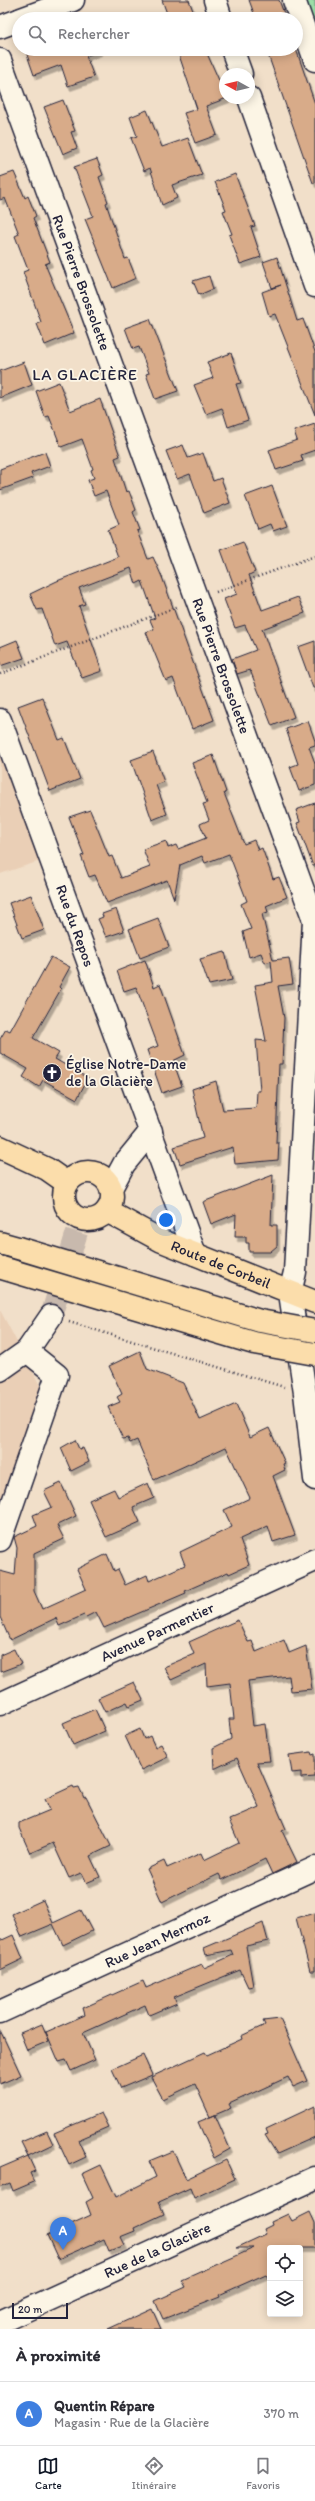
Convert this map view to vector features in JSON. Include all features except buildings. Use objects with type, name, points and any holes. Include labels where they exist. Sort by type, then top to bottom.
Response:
[{"type":"main road","points":[[0,1147],[47,1170],[67,1183]]},
{"type":"main road","points":[[94,1172],[101,1175],[111,1188],[111,1200],[107,1211],[93,1220],[80,1219],[74,1216],[65,1204],[63,1196],[67,1183],[79,1173],[94,1172]]},
{"type":"main road","name":"Route de Corbeil","points":[[107,1211],[162,1241],[315,1302]]},
{"type":"main road","points":[[9,1246],[260,1321],[315,1331]]},
{"type":"main road","points":[[1,1268],[254,1343],[315,1354]]},
{"type":"street","points":[[40,12],[73,0]]},
{"type":"street","points":[[215,0],[219,12]]},
{"type":"street","points":[[294,0],[298,12]]},
{"type":"street","points":[[0,27],[12,22]]},
{"type":"street","points":[[303,26],[315,60]]},
{"type":"street","points":[[235,56],[239,68]]},
{"type":"street","name":"Rue Pierre Brossolette","points":[[0,60],[315,920],[295,1272],[290,1293]]},
{"type":"street","points":[[251,104],[315,286]]},
{"type":"street","name":"Rue du Repos","points":[[0,720],[195,1254]]},
{"type":"street","points":[[111,1188],[124,1164],[151,1131]]},
{"type":"street","points":[[290,1293],[308,1367],[305,1393],[315,1479]]},
{"type":"street","points":[[0,1370],[27,1351],[51,1316]]},
{"type":"street","points":[[0,1540],[57,1375],[27,1351]]},
{"type":"street","name":"Avenue Parmentier","points":[[0,1704],[315,1560]]},
{"type":"street","name":"Rue Jean Mermoz","points":[[0,2012],[315,1868]]},
{"type":"street","name":"Rue de la Glacière","points":[[0,2322],[315,2178]]},
{"type":"path","points":[[0,674],[315,556]]},
{"type":"path","points":[[51,1316],[305,1393]]},
{"type":"shaded area","points":[[0,752],[40,861],[0,874]]},
{"type":"shaded area","points":[[0,1310],[45,1395],[0,1528]]},
{"type":"green space","points":[[300,0],[315,0],[315,42]]},
{"type":"tunnel","points":[[51,1316],[81,1219]]},
{"type":"place","name":"Église Notre-Dame de la Glacière","points":[[52,1073]]},
{"type":"place","name":"Quentin Répare","points":[[63,2250]]},
{"type":"district","name":"LA GLACIÈRE","points":[[85,374]]}]
